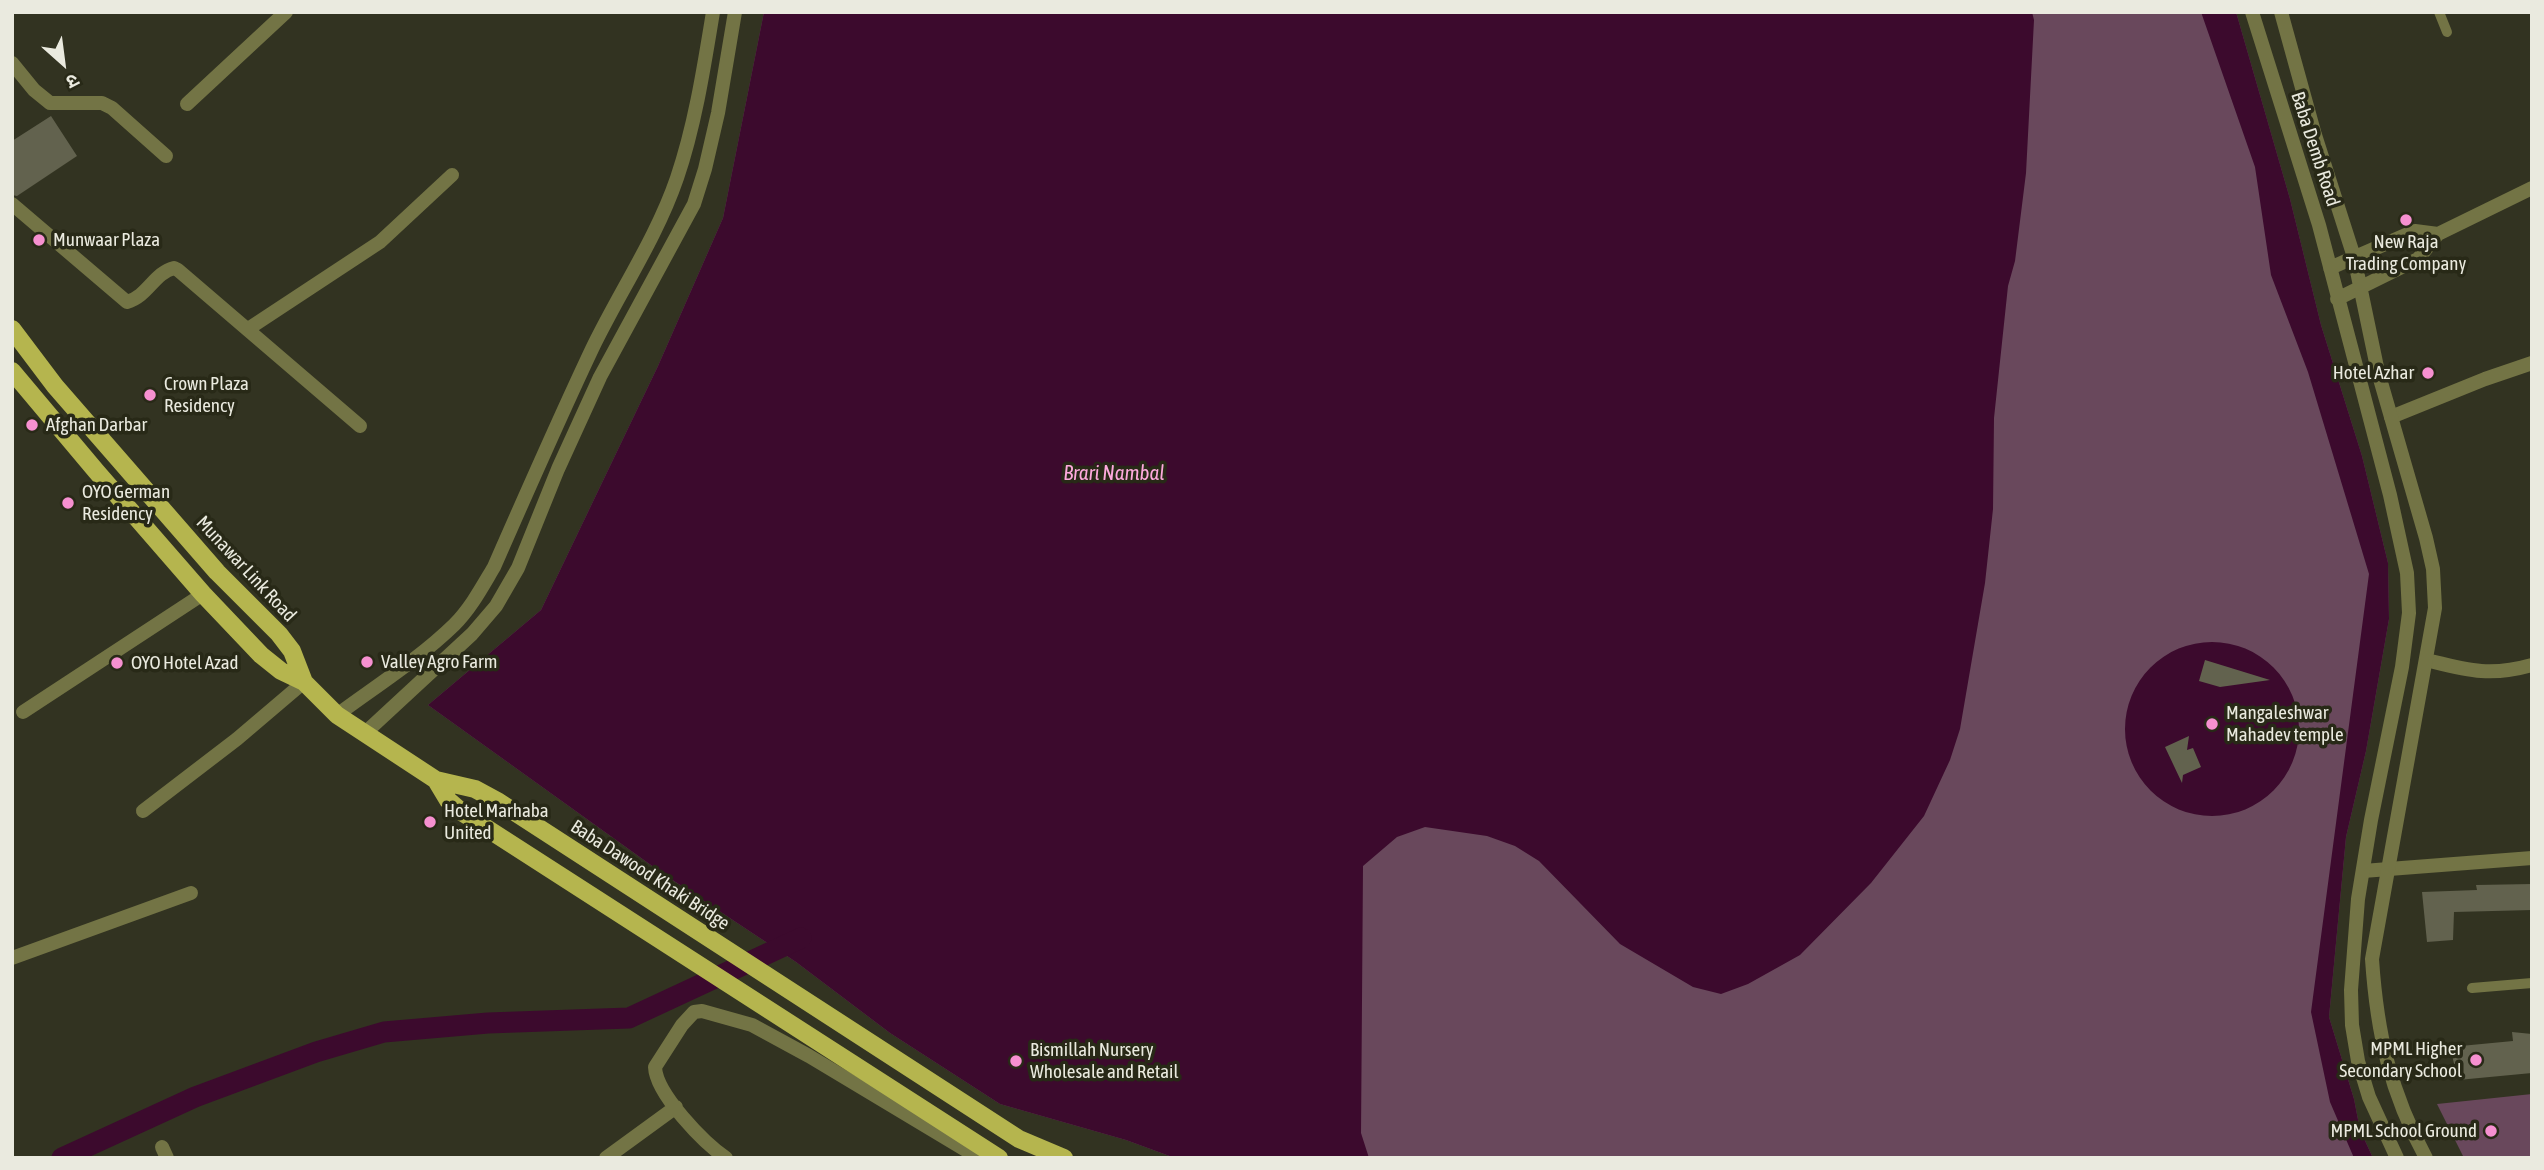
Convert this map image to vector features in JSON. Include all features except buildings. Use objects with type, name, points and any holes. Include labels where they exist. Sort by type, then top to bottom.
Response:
[{"type":"main road","name":"Munawar Link Road","points":[[12,329],[55,386],[208,562],[279,634],[292,651],[304,682]]},
{"type":"main road","name":"Munawar Link Road","points":[[12,372],[203,594],[261,655],[281,671],[304,682],[337,715],[436,780]]},
{"type":"main road","name":"Baba Dawood Khaki Bridge","points":[[436,780],[475,789],[499,802],[1019,1139],[1064,1158]]},
{"type":"main road","points":[[436,780],[448,800],[485,827],[999,1158]]},
{"type":"street","points":[[187,104],[286,12]]},
{"type":"street","points":[[337,715],[454,625],[477,597],[494,567],[593,347],[663,217],[678,175],[705,62],[713,12]]},
{"type":"street","points":[[365,733],[472,634],[496,606],[518,568],[600,377],[694,204],[708,158],[735,12]]},
{"type":"street","name":"Baba Demb Road","points":[[2252,12],[2319,225],[2401,539],[2407,573],[2409,612],[2402,667],[2358,899],[2351,990],[2352,1025],[2358,1061],[2369,1097],[2397,1158]]},
{"type":"street","name":"Baba Demb Road","points":[[2281,12],[2312,124],[2354,257],[2378,372],[2417,502],[2433,569],[2435,608],[2372,959],[2375,1009],[2386,1062],[2403,1110],[2426,1158]]},
{"type":"street","points":[[705,62],[726,66]]},
{"type":"street","points":[[12,63],[34,90],[50,103],[102,103],[112,108],[166,156]]},
{"type":"street","points":[[248,330],[380,242],[452,175]]},
{"type":"street","points":[[2337,299],[2418,259],[2438,234],[2532,188]]},
{"type":"street","points":[[12,204],[127,302],[143,294],[162,273],[174,268],[360,426]]},
{"type":"street","points":[[2330,268],[2415,231],[2438,234]]},
{"type":"street","points":[[2391,417],[2484,379],[2532,363]]},
{"type":"street","points":[[23,712],[203,594]]},
{"type":"street","points":[[2426,660],[2472,672],[2488,673],[2532,665]]},
{"type":"street","points":[[142,811],[237,739],[304,682]]},
{"type":"street","points":[[2363,871],[2532,858]]},
{"type":"street","points":[[12,958],[191,892]]},
{"type":"street","points":[[726,1158],[710,1145],[657,1082],[655,1067],[689,1015],[702,1011],[752,1025],[979,1158]]},
{"type":"street","points":[[606,1158],[676,1107]]},
{"type":"lane","points":[[2439,12],[2447,32]]},
{"type":"lane","points":[[2472,988],[2532,983]]},
{"type":"shaded area","name":"Brari Nambal","points":[[764,12],[2236,12],[2290,199],[2321,325],[2362,456],[2388,563],[2389,619],[2366,751],[2346,837],[2329,1017],[2354,1099],[2360,1130],[2373,1158],[1175,1158],[1126,1140],[1000,1104],[890,1033],[796,962],[662,873],[428,705],[541,610],[658,366],[723,218]]},
{"type":"shaded area","name":"MPML School Ground","points":[[2532,1094],[2532,1158],[2464,1158],[2437,1104]]},
{"type":"water","name":"Brari Nambal","points":[[764,12],[2032,12],[2034,20],[2026,173],[2015,261],[2008,286],[1994,418],[1993,509],[1985,583],[1960,729],[1950,760],[1924,816],[1871,883],[1800,955],[1748,984],[1721,994],[1693,987],[1620,944],[1539,861],[1515,846],[1487,836],[1425,827],[1397,837],[1363,866],[1361,1133],[1369,1158],[1175,1158],[1126,1140],[1000,1104],[890,1033],[796,962],[662,873],[428,705],[541,610],[658,366],[723,218]]},
{"type":"water","points":[[2201,12],[2236,12],[2290,199],[2321,325],[2362,456],[2388,563],[2389,619],[2366,751],[2346,837],[2329,1017],[2354,1099],[2360,1130],[2373,1158],[2354,1158],[2330,1102],[2311,1012],[2369,574],[2308,372],[2271,275],[2255,167]]},
{"type":"water","name":"Mangaleshwar Mahadev temple","points":[[2212,642],[2245,648],[2274,667],[2293,696],[2299,729],[2293,762],[2274,791],[2245,810],[2212,816],[2179,810],[2150,791],[2131,762],[2125,729],[2131,696],[2150,667],[2179,648]]},
{"type":"waterway","points":[[62,1158],[195,1097],[316,1052],[384,1032],[488,1023],[629,1018],[801,938]]},
{"type":"place","name":"New Raja Trading Company","points":[[2406,220]]},
{"type":"place","name":"Munwaar Plaza","points":[[39,240]]},
{"type":"place","name":"Hotel Azhar","points":[[2428,373]]},
{"type":"place","name":"Crown Plaza Residency","points":[[150,395]]},
{"type":"place","name":"Afghan Darbar","points":[[32,425]]},
{"type":"place","name":"OYO German Residency","points":[[68,503]]},
{"type":"place","name":"Valley Agro Farm","points":[[367,662]]},
{"type":"place","name":"OYO Hotel Azad","points":[[117,663]]},
{"type":"place","name":"Mangaleshwar Mahadev temple","points":[[2212,724]]},
{"type":"place","name":"Hotel Marhaba United","points":[[430,822]]},
{"type":"place","name":"MPML Higher Secondary School","points":[[2476,1060]]},
{"type":"place","name":"Bismillah Nursery Wholesale and Retail","points":[[1016,1061]]},
{"type":"place","name":"MPML School Ground","points":[[2491,1131]]}]
